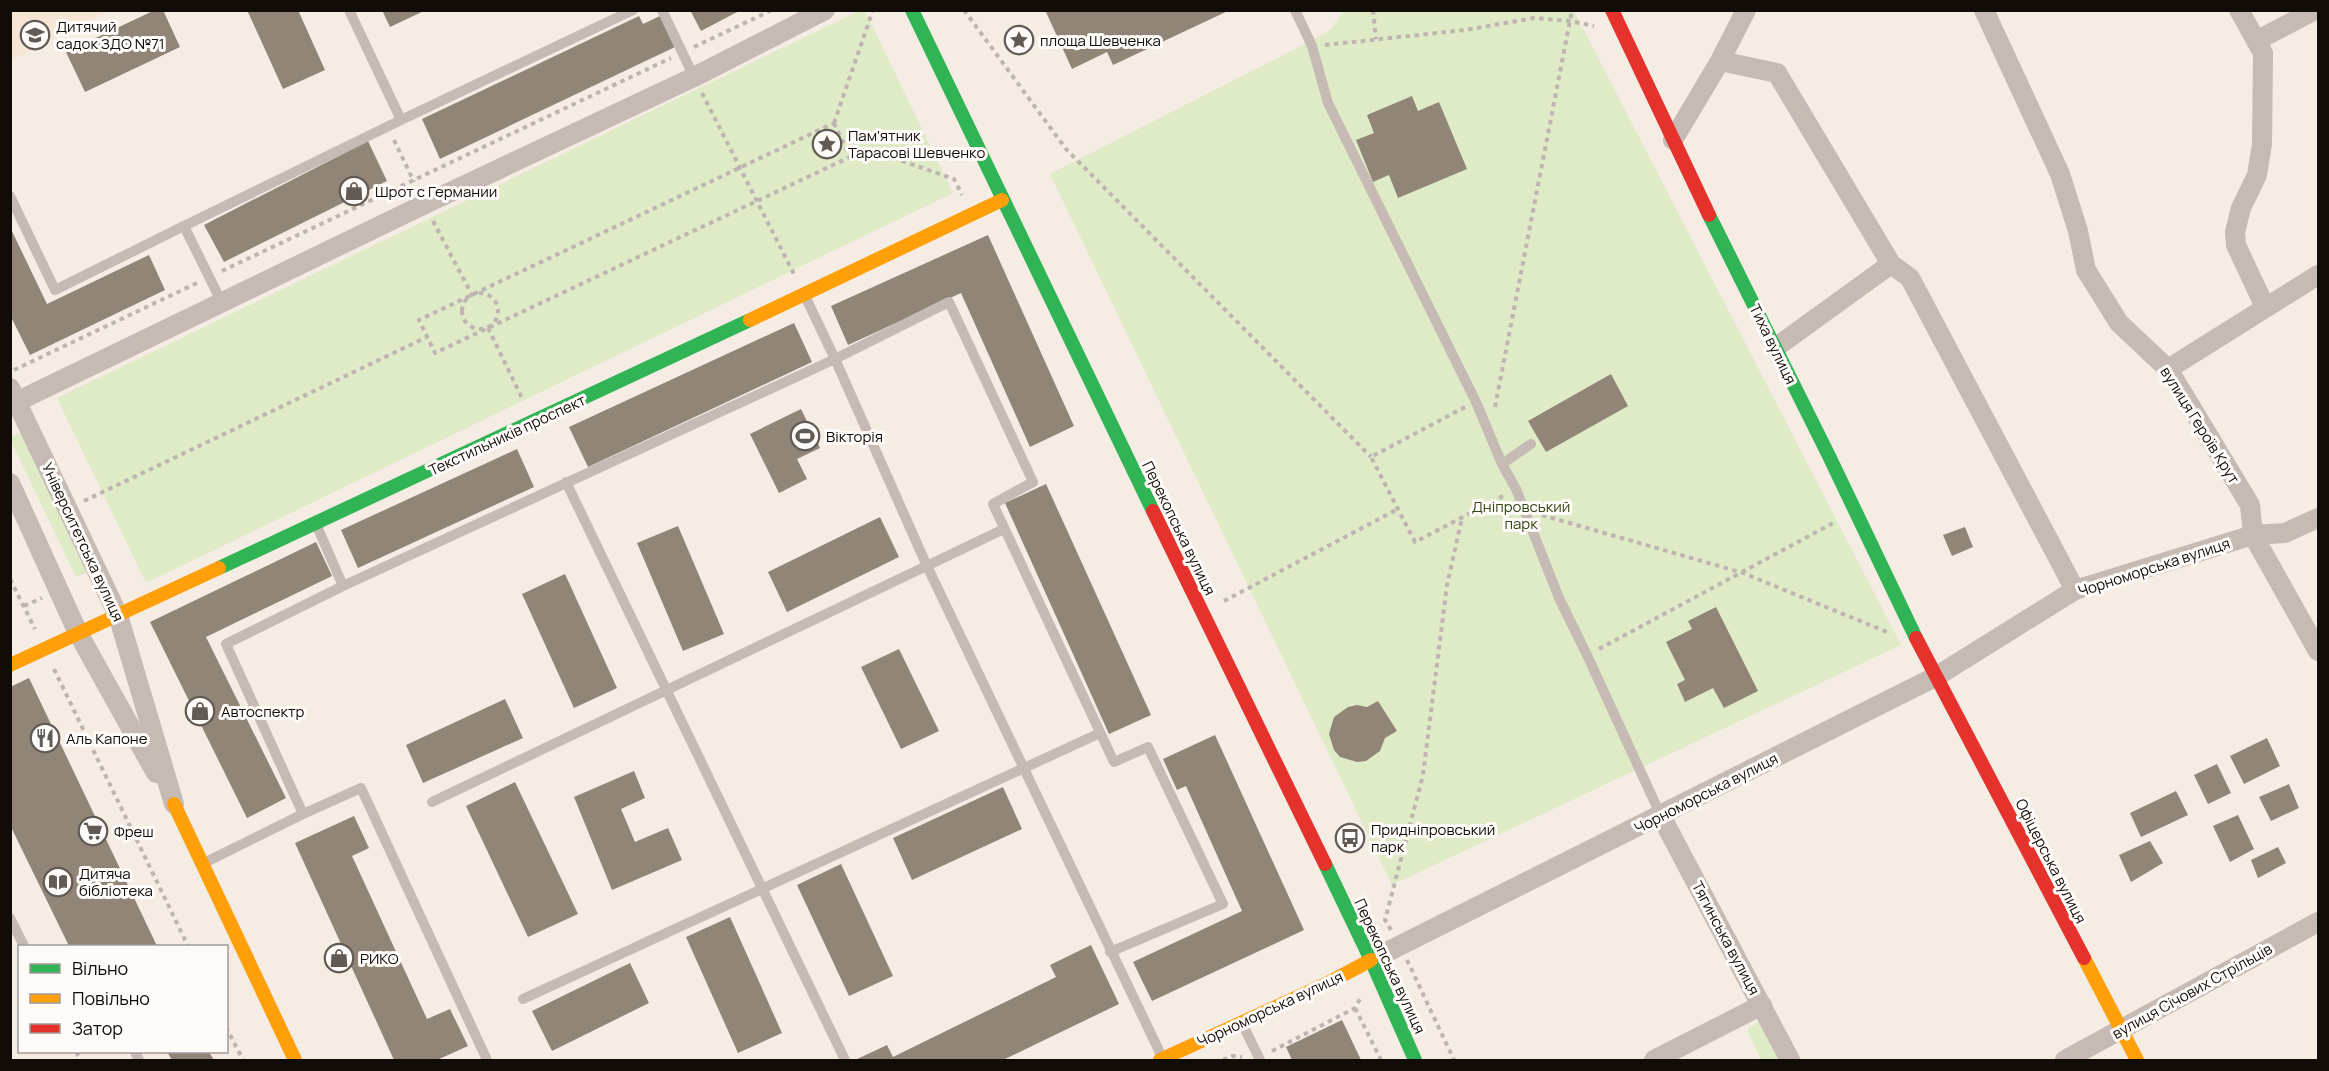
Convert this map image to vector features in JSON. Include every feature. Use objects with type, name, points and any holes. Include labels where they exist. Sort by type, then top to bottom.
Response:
[{"type":"street","points":[[13,398],[222,303],[424,204],[694,77],[825,10]]},
{"type":"street","name":"Перекопська вулиця","points":[[912,10],[1371,960],[1414,1060]]},
{"type":"street","name":"Тиха вулиця","points":[[1612,10],[1673,140],[1856,510],[1919,645],[1937,676]]},
{"type":"street","points":[[1673,140],[1720,61],[1746,10]]},
{"type":"street","name":"вулиця Героїв Крут","points":[[1984,10],[2060,174],[2078,231],[2086,270],[2120,322],[2168,369],[2250,505],[2253,536],[2319,651]]},
{"type":"street","points":[[2239,10],[2264,53],[2262,144],[2257,175],[2241,208],[2235,231],[2236,245],[2265,307]]},
{"type":"street","points":[[2256,41],[2315,10]]},
{"type":"street","points":[[1720,61],[1777,74],[1891,264],[1910,278],[2075,590]]},
{"type":"street","name":"Текстильників проспект","points":[[10,664],[805,296],[1002,200]]},
{"type":"street","points":[[1775,348],[1891,264]]},
{"type":"street","points":[[2168,369],[2319,275]]},
{"type":"street","name":"Університетська вулиця","points":[[13,398],[118,615],[174,804]]},
{"type":"street","name":"Університетська вулиця","points":[[10,483],[78,633],[174,804],[295,1060]]},
{"type":"street","name":"Чорноморська вулиця","points":[[1161,1060],[1371,960],[1937,676],[2075,590],[2253,536],[2285,533],[2319,518]]},
{"type":"street","name":"Офіцерська вулиця","points":[[1937,676],[2137,1060]]},
{"type":"street","name":"Тягинська вулиця","points":[[1661,816],[1790,1060]]},
{"type":"street","name":"вулиця Січових Стрільців","points":[[2065,1060],[2319,922]]},
{"type":"street","points":[[1654,1060],[1762,1005]]},
{"type":"lane","points":[[349,10],[401,120]]},
{"type":"lane","points":[[10,196],[55,290],[387,126],[633,10]]},
{"type":"lane","points":[[662,10],[694,77]]},
{"type":"lane","points":[[1295,10],[1312,46],[1329,104],[1476,402],[1502,464],[1516,489],[1559,598],[1661,816]]},
{"type":"lane","points":[[184,226],[222,303]]},
{"type":"lane","points":[[805,296],[836,358],[927,566],[1161,1060]]},
{"type":"lane","points":[[303,814],[226,644],[344,586],[836,358],[949,302],[1033,482],[993,504],[1004,529],[1114,762],[1148,747],[1223,904],[1110,952]]},
{"type":"lane","points":[[1502,464],[1531,444]]},
{"type":"lane","points":[[566,482],[845,1060]]},
{"type":"lane","points":[[316,524],[344,586]]},
{"type":"lane","points":[[432,802],[1004,529]]},
{"type":"lane","points":[[523,999],[1100,733]]},
{"type":"lane","points":[[202,864],[361,788],[487,1060]]},
{"type":"lane","points":[[10,918],[24,945]]},
{"type":"lane","points":[[1242,1022],[1259,1059]]},
{"type":"path","points":[[10,372],[772,10]]},
{"type":"path","points":[[850,157],[834,123],[873,10]]},
{"type":"path","points":[[964,10],[1066,149],[1371,457],[1415,542],[1516,489]]},
{"type":"path","points":[[1373,10],[1376,39]]},
{"type":"path","points":[[1490,434],[1572,10]]},
{"type":"path","points":[[1312,46],[1465,30],[1534,18],[1570,21],[1621,31]]},
{"type":"path","points":[[694,77],[805,296]]},
{"type":"path","points":[[834,123],[419,320],[435,353],[850,157],[873,151],[954,179]]},
{"type":"path","points":[[387,126],[424,204],[472,295]]},
{"type":"path","points":[[486,294],[496,303],[497,318],[488,328],[473,329],[463,319],[462,305],[472,295],[486,294]]},
{"type":"path","points":[[488,328],[533,423]]},
{"type":"path","points":[[83,501],[427,337]]},
{"type":"path","points":[[1371,457],[1476,402]]},
{"type":"path","points":[[1202,612],[1398,509]]},
{"type":"path","points":[[1524,509],[1743,573],[1919,645]]},
{"type":"path","points":[[1587,655],[1743,573],[1856,510]]},
{"type":"path","points":[[1385,920],[1423,775],[1447,585],[1462,518]]},
{"type":"path","points":[[10,579],[188,945]]},
{"type":"path","points":[[1412,971],[1454,1060]]},
{"type":"path","points":[[1259,1059],[1355,1008],[1381,1060]]},
{"type":"path","points":[[228,1031],[243,1060]]},
{"type":"shaded area","name":"Дитячий садок ЗДО №71","points":[[11,10],[109,10],[109,11],[11,60]]},
{"type":"green space","points":[[859,11],[865,11],[953,193],[146,583],[57,398]]},
{"type":"green space","name":"Дніпровський парк","points":[[1344,11],[1574,11],[1901,645],[1392,885],[1050,174],[1328,32]]},
{"type":"green space","points":[[21,432],[88,572],[76,577],[11,441],[11,437]]},
{"type":"green space","points":[[1762,1019],[1783,1060],[1761,1060],[1747,1030]]},
{"type":"building","points":[[155,10],[163,10],[180,47],[85,92],[66,52]]},
{"type":"building","points":[[247,10],[298,10],[325,70],[283,89]]},
{"type":"building","points":[[382,10],[426,10],[390,27]]},
{"type":"building","points":[[690,10],[741,10],[701,31]]},
{"type":"building","points":[[1045,10],[1230,10],[1113,65],[1107,52],[1072,69]]},
{"type":"building","points":[[639,16],[643,24],[660,16],[675,47],[440,159],[422,119]]},
{"type":"building","points":[[1412,96],[1418,111],[1439,102],[1467,169],[1398,198],[1389,175],[1373,182],[1356,140],[1374,133],[1367,115]]},
{"type":"building","points":[[368,141],[387,181],[224,262],[204,225]]},
{"type":"building","points":[[10,227],[47,304],[149,255],[165,290],[30,355],[10,315]]},
{"type":"building","points":[[988,235],[1074,426],[1030,447],[961,293],[848,345],[831,306]]},
{"type":"building","points":[[794,323],[812,362],[588,467],[569,427]]},
{"type":"building","points":[[1611,374],[1628,406],[1546,452],[1528,421]]},
{"type":"building","points":[[801,409],[820,448],[797,459],[807,479],[779,493],[750,434]]},
{"type":"building","points":[[517,449],[534,487],[358,568],[341,530]]},
{"type":"building","points":[[1046,484],[1151,715],[1109,734],[1005,503]]},
{"type":"building","points":[[880,517],[899,557],[787,612],[768,572]]},
{"type":"building","points":[[678,526],[724,634],[683,651],[637,543]]},
{"type":"building","points":[[1965,527],[1973,547],[1952,556],[1943,535]]},
{"type":"building","points":[[316,542],[332,576],[206,637],[286,798],[247,818],[150,622]]},
{"type":"building","points":[[565,574],[617,688],[574,708],[522,594]]},
{"type":"building","points":[[1716,607],[1758,691],[1724,708],[1713,688],[1685,702],[1677,684],[1685,680],[1666,642],[1692,629],[1688,621]]},
{"type":"building","points":[[899,649],[939,731],[901,749],[861,667]]},
{"type":"building","points":[[29,678],[157,945],[69,945],[10,825],[10,687]]},
{"type":"building","points":[[505,699],[523,738],[423,783],[406,745]]},
{"type":"building","points":[[1378,701],[1397,731],[1385,738],[1380,751],[1366,761],[1357,762],[1340,757],[1334,750],[1329,734],[1334,717],[1348,707],[1357,705],[1367,707]]},
{"type":"building","points":[[1215,735],[1304,930],[1152,1001],[1133,962],[1242,911],[1186,786],[1177,790],[1163,759]]},
{"type":"building","points":[[2267,738],[2280,766],[2244,784],[2230,756]]},
{"type":"building","points":[[2217,764],[2231,793],[2208,804],[2194,775]]},
{"type":"building","points":[[634,771],[645,798],[621,809],[635,842],[668,828],[682,860],[612,890],[574,797]]},
{"type":"building","points":[[515,782],[578,914],[528,937],[466,806]]},
{"type":"building","points":[[2289,784],[2299,808],[2271,821],[2259,797]]},
{"type":"building","points":[[1003,787],[1022,829],[912,880],[893,838]]},
{"type":"building","points":[[2176,791],[2188,815],[2141,837],[2130,813]]},
{"type":"building","points":[[2238,815],[2254,849],[2230,862],[2213,826]]},
{"type":"building","points":[[354,816],[369,848],[352,856],[427,1019],[450,1009],[468,1046],[437,1060],[394,1060],[295,843]]},
{"type":"building","points":[[2150,841],[2163,863],[2131,882],[2119,855]]},
{"type":"building","points":[[2278,847],[2286,863],[2258,878],[2251,860]]},
{"type":"building","points":[[841,864],[893,976],[849,996],[797,885]]},
{"type":"building","points":[[730,917],[782,1033],[738,1053],[686,937]]},
{"type":"building","points":[[1091,945],[1119,1004],[1003,1060],[855,1060],[887,1045],[893,1057],[1056,977],[1050,965]]},
{"type":"building","points":[[630,963],[649,1003],[552,1051],[532,1011]]},
{"type":"building","points":[[1342,1020],[1361,1060],[1292,1060],[1286,1047]]},
{"type":"building","points":[[168,1053],[210,1053],[214,1060],[172,1060]]},
{"type":"traffic: fast","points":[[912,10],[1153,511]]},
{"type":"traffic: fast","points":[[1709,215],[1829,456],[1916,638]]},
{"type":"traffic: fast","points":[[219,568],[750,320]]},
{"type":"traffic: fast","points":[[1325,864],[1415,1060]]},
{"type":"traffic: slow","points":[[750,320],[1002,200]]},
{"type":"traffic: slow","points":[[10,665],[219,568]]},
{"type":"traffic: slow","points":[[174,804],[295,1060]]},
{"type":"traffic: slow","points":[[2084,958],[2137,1060]]},
{"type":"traffic: slow","points":[[1160,1060],[1328,983],[1371,960]]},
{"type":"traffic: jam","points":[[1612,10],[1709,215]]},
{"type":"traffic: jam","points":[[1153,511],[1325,864]]},
{"type":"traffic: jam","points":[[1916,638],[2084,958]]},
{"type":"place","name":"Дитячий садок ЗДО №71","points":[[35,35]]},
{"type":"place","name":"площа Шевченка","points":[[1019,40]]},
{"type":"place","name":"Пам'ятник Тарасові Шевченко","points":[[827,144]]},
{"type":"place","name":"Шрот с Германии","points":[[354,191]]},
{"type":"place","name":"Вікторія","points":[[805,436]]},
{"type":"place","name":"Автоспектр","points":[[200,711]]},
{"type":"place","name":"Аль Капоне","points":[[45,738]]},
{"type":"place","name":"Фреш","points":[[93,831]]},
{"type":"place","name":"Придніпровський парк","points":[[1350,838]]},
{"type":"place","name":"Дитяча бібліотека","points":[[58,882]]},
{"type":"place","name":"РИКО","points":[[339,958]]}]
